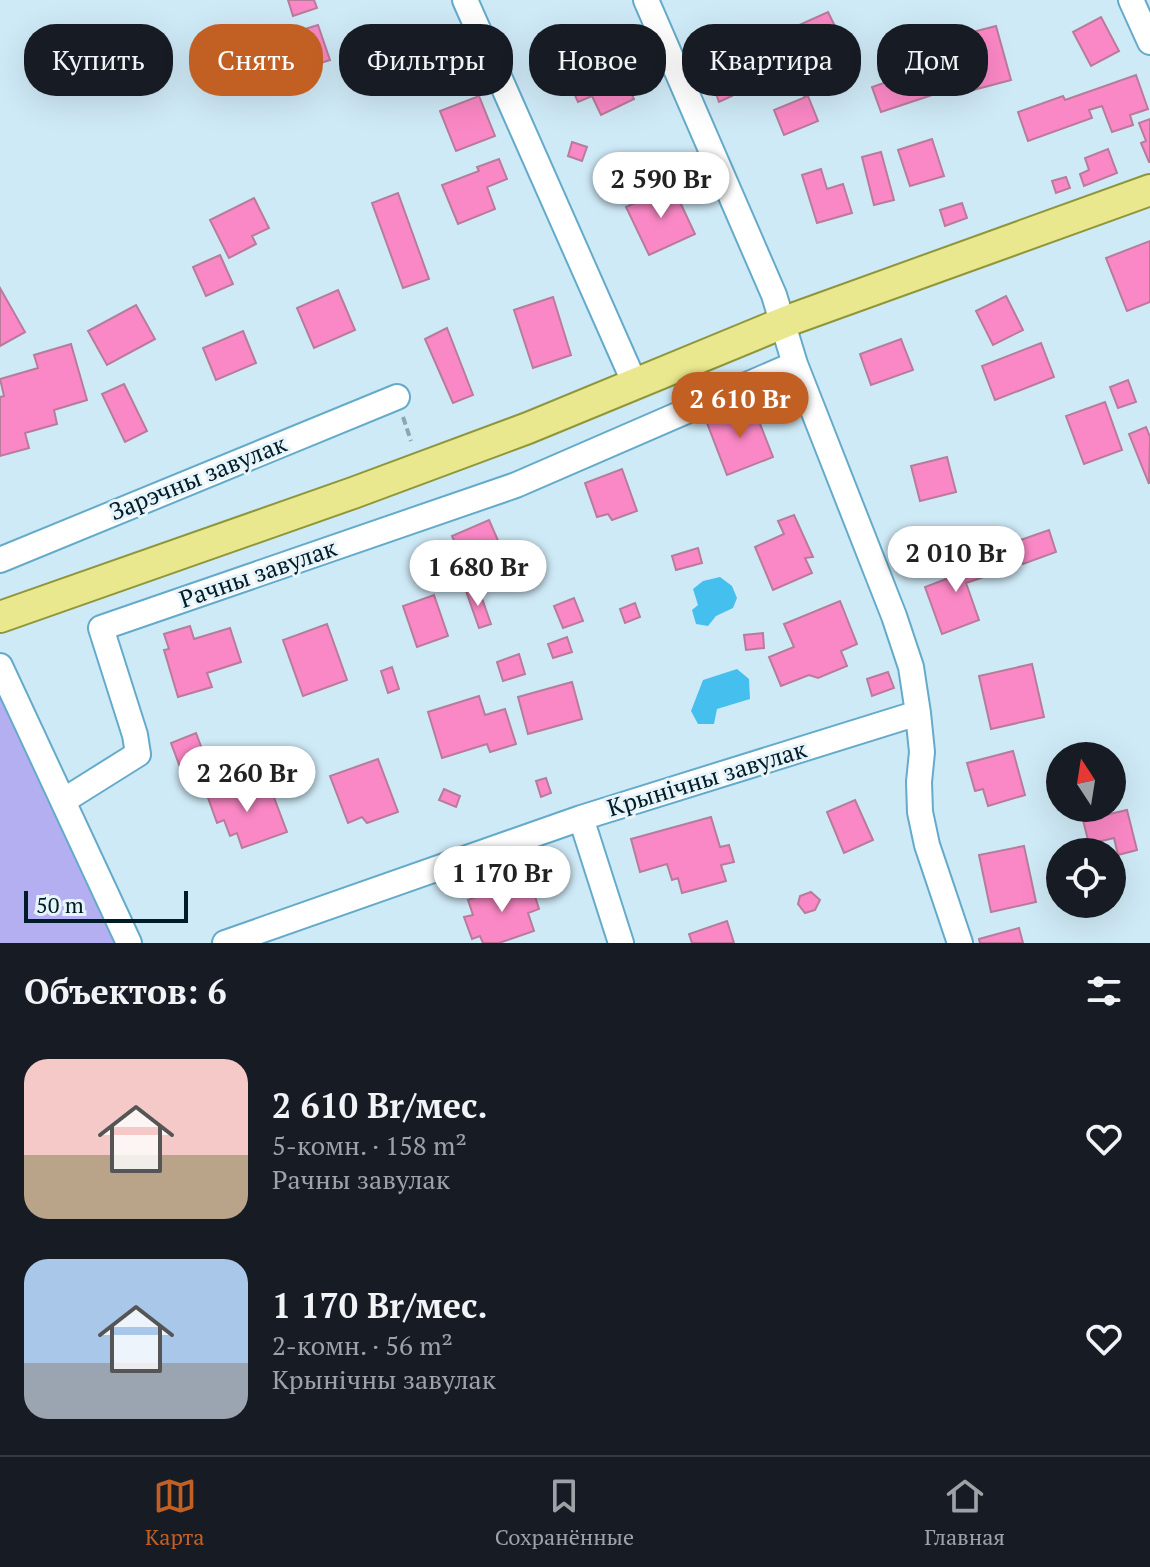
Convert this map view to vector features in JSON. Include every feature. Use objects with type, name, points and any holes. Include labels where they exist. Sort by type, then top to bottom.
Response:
[{"type":"main road","points":[[0,617],[353,493],[528,428],[782,323],[1150,190]]},
{"type":"street","points":[[465,0],[635,384]]},
{"type":"street","points":[[646,0],[774,295],[795,364],[911,667],[922,752],[920,812],[927,845],[960,943]]},
{"type":"street","points":[[1131,0],[1150,42]]},
{"type":"street","name":"Рачны завулак","points":[[63,801],[138,754],[135,735],[101,628],[516,485],[795,364]]},
{"type":"street","name":"Зарэчны завулак","points":[[0,560],[397,397]]},
{"type":"street","points":[[0,666],[129,943]]},
{"type":"street","name":"Крынічны завулак","points":[[225,943],[581,818],[918,713]]},
{"type":"street","points":[[581,818],[621,943]]},
{"type":"shaded area","points":[[0,688],[122,943],[0,943]]},
{"type":"water","points":[[720,577],[732,586],[737,598],[733,608],[716,616],[708,626],[696,624],[692,610],[698,605],[693,589],[703,581]]},
{"type":"water","points":[[737,669],[749,679],[750,699],[717,709],[714,724],[698,724],[691,711],[703,680]]},
{"type":"building","points":[[288,0],[314,0],[317,8],[293,16]]},
{"type":"building","points":[[828,12],[834,24],[801,24]]},
{"type":"building","points":[[1101,17],[1119,51],[1091,66],[1073,32]]},
{"type":"building","points":[[996,26],[1011,80],[988,86],[988,28]]},
{"type":"building","points":[[323,40],[330,60],[323,62]]},
{"type":"building","points":[[1136,75],[1148,109],[1130,115],[1133,125],[1112,132],[1102,106],[1089,110],[1092,118],[1028,141],[1018,112],[1063,96],[1065,100]]},
{"type":"building","points":[[877,85],[877,96],[929,96],[881,112],[872,87]]},
{"type":"building","points":[[479,96],[495,136],[456,151],[440,111]]},
{"type":"building","points":[[575,96],[592,96],[578,102]]},
{"type":"building","points":[[592,96],[633,96],[634,99],[601,115]]},
{"type":"building","points":[[717,96],[732,96],[719,102]]},
{"type":"building","points":[[808,96],[818,121],[784,135],[774,110]]},
{"type":"building","points":[[1150,119],[1149,162],[1141,143],[1146,141],[1139,123]]},
{"type":"building","points":[[932,139],[944,176],[910,186],[898,150]]},
{"type":"building","points":[[572,142],[587,147],[582,161],[568,156]]},
{"type":"building","points":[[1108,149],[1117,173],[1084,186],[1080,174],[1089,170],[1085,158]]},
{"type":"building","points":[[881,152],[894,200],[874,205],[862,157]]},
{"type":"building","points":[[499,159],[507,179],[487,187],[495,209],[458,224],[442,185],[479,171],[477,167]]},
{"type":"building","points":[[821,169],[827,189],[843,184],[852,213],[817,223],[802,175]]},
{"type":"building","points":[[1066,177],[1070,188],[1056,193],[1052,181]]},
{"type":"building","points":[[672,185],[695,234],[649,255],[626,207]]},
{"type":"building","points":[[398,193],[429,279],[403,288],[372,203]]},
{"type":"building","points":[[254,198],[269,228],[252,236],[256,244],[229,258],[210,220]]},
{"type":"building","points":[[962,203],[967,218],[945,226],[940,210]]},
{"type":"building","points":[[1150,241],[1150,302],[1127,311],[1106,258]]},
{"type":"building","points":[[220,255],[233,284],[206,296],[193,267]]},
{"type":"building","points":[[0,288],[25,332],[0,346]]},
{"type":"building","points":[[338,290],[355,330],[314,348],[297,308]]},
{"type":"building","points":[[1006,296],[1023,330],[993,345],[976,311]]},
{"type":"building","points":[[553,297],[571,355],[533,368],[514,310]]},
{"type":"building","points":[[136,305],[155,339],[107,365],[88,331]]},
{"type":"building","points":[[447,328],[473,395],[453,403],[425,339]]},
{"type":"building","points":[[243,331],[256,363],[216,380],[203,348]]},
{"type":"building","points":[[901,339],[913,370],[871,385],[860,354]]},
{"type":"building","points":[[1041,343],[1054,377],[995,400],[982,366]]},
{"type":"building","points":[[71,344],[87,400],[54,410],[57,424],[25,433],[29,448],[0,456],[0,397],[4,396],[0,379],[38,368],[34,355]]},
{"type":"building","points":[[1128,380],[1136,402],[1118,408],[1110,387]]},
{"type":"building","points":[[124,384],[147,431],[125,442],[102,394]]},
{"type":"building","points":[[1105,402],[1122,450],[1084,464],[1066,416]]},
{"type":"building","points":[[753,406],[773,457],[727,475],[707,423]]},
{"type":"building","points":[[1146,427],[1150,437],[1149,484],[1129,434]]},
{"type":"building","points":[[947,457],[956,492],[920,501],[911,466]]},
{"type":"building","points":[[622,469],[637,511],[612,520],[608,514],[597,517],[585,483]]},
{"type":"building","points":[[794,515],[813,557],[805,558],[812,573],[773,590],[755,547],[784,534],[778,521]]},
{"type":"building","points":[[489,520],[507,561],[470,577],[452,536]]},
{"type":"building","points":[[1049,530],[1056,552],[1023,564],[1015,542]]},
{"type":"building","points":[[698,548],[702,563],[676,570],[672,556]]},
{"type":"building","points":[[442,553],[451,578],[435,583],[426,559]]},
{"type":"building","points":[[978,553],[987,576],[966,583],[979,620],[942,634],[925,587],[949,578],[945,566]]},
{"type":"building","points":[[478,587],[491,624],[479,628],[466,591]]},
{"type":"building","points":[[434,595],[448,636],[417,647],[403,606]]},
{"type":"building","points":[[574,598],[583,621],[563,628],[554,606]]},
{"type":"building","points":[[840,601],[857,644],[841,651],[847,666],[818,678],[809,675],[781,686],[769,657],[794,647],[784,624]]},
{"type":"building","points":[[635,603],[640,617],[625,623],[620,609]]},
{"type":"building","points":[[327,624],[347,680],[303,696],[283,640]]},
{"type":"building","points":[[190,626],[194,639],[230,628],[241,662],[207,673],[212,687],[178,697],[164,650],[169,649],[164,634]]},
{"type":"building","points":[[763,633],[764,648],[746,650],[744,635]]},
{"type":"building","points":[[567,637],[572,652],[553,658],[548,644]]},
{"type":"building","points":[[519,654],[525,674],[503,681],[497,662]]},
{"type":"building","points":[[1032,664],[1044,717],[991,729],[979,676]]},
{"type":"building","points":[[392,667],[399,689],[388,693],[381,671]]},
{"type":"building","points":[[888,672],[894,688],[872,696],[867,679]]},
{"type":"building","points":[[572,682],[582,719],[528,734],[518,697]]},
{"type":"building","points":[[479,696],[485,715],[505,709],[516,744],[490,752],[487,744],[442,758],[428,712]]},
{"type":"building","points":[[196,733],[205,757],[180,767],[171,743]]},
{"type":"building","points":[[1013,751],[1025,795],[988,806],[983,789],[975,791],[967,763]]},
{"type":"building","points":[[378,759],[398,812],[367,823],[362,817],[348,823],[330,776]]},
{"type":"building","points":[[201,768],[205,779],[187,785],[183,775]]},
{"type":"building","points":[[546,778],[551,793],[541,797],[536,781]]},
{"type":"building","points":[[234,782],[240,798],[270,787],[287,832],[242,848],[237,833],[230,836],[224,820],[217,823],[206,792]]},
{"type":"building","points":[[444,789],[460,796],[456,807],[439,800]]},
{"type":"building","points":[[855,800],[873,840],[844,853],[827,812]]},
{"type":"building","points":[[1126,810],[1137,850],[1126,853],[1126,838],[1088,838],[1084,822],[1126,822]]},
{"type":"building","points":[[711,817],[720,847],[729,845],[734,862],[721,865],[726,881],[682,893],[678,878],[672,880],[667,864],[640,872],[631,839]]},
{"type":"building","points":[[1024,846],[1036,902],[991,912],[979,855]]},
{"type":"building","points":[[518,883],[521,891],[532,887],[539,909],[528,913],[534,931],[499,943],[483,943],[480,936],[472,939],[464,917],[473,915],[468,900]]},
{"type":"building","points":[[811,892],[820,900],[815,910],[805,913],[798,904],[800,896]]},
{"type":"building","points":[[727,921],[734,943],[692,943],[689,934]]},
{"type":"building","points":[[1019,928],[1023,943],[980,943],[979,939]]}]
